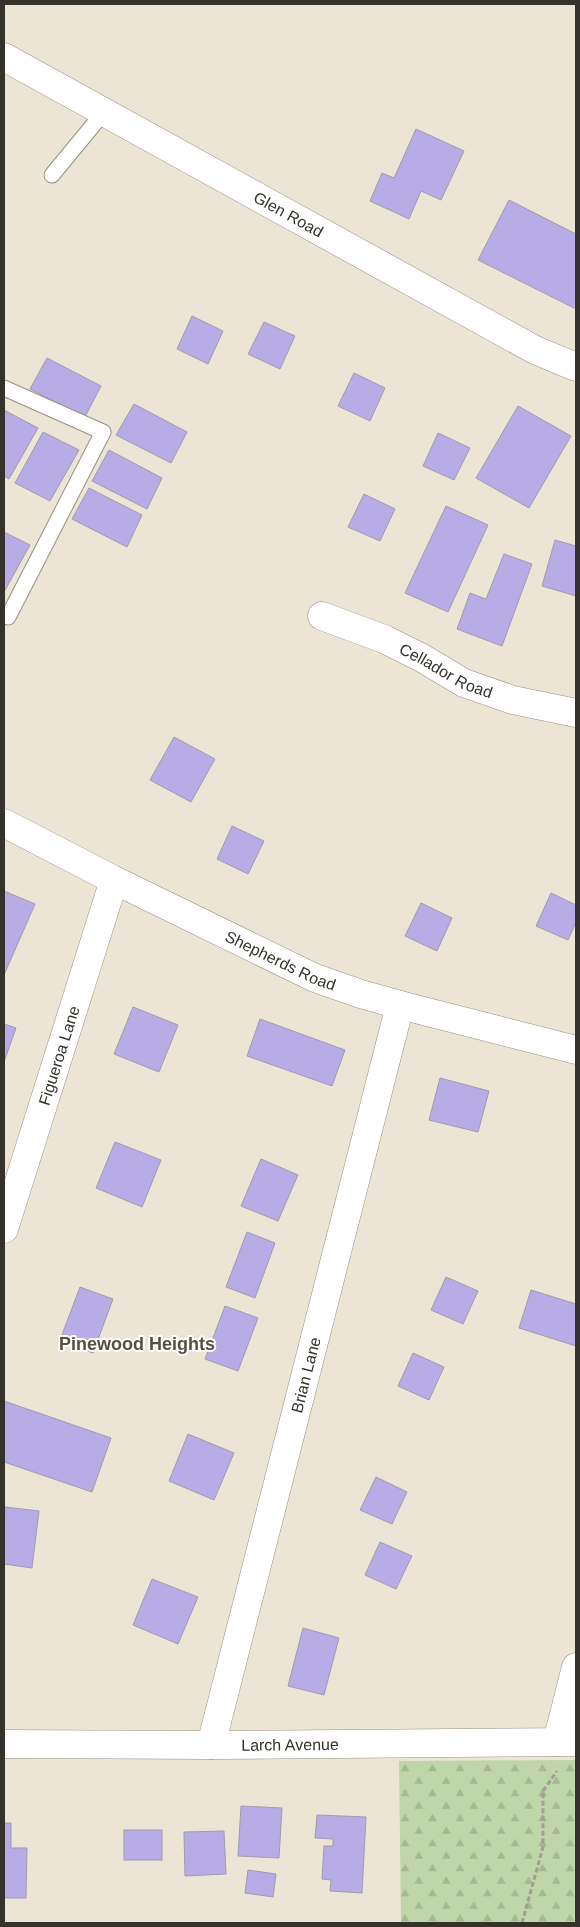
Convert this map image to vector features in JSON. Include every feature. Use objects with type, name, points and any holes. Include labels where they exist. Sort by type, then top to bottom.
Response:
[{"type":"street","name":"Glen Road","points":[[4,57],[535,350],[576,367]]},
{"type":"street","name":"Cellador Road","points":[[322,616],[384,639],[422,658],[464,683],[513,700],[576,713]]},
{"type":"street","name":"Shepherds Road","points":[[4,823],[114,880],[315,978],[400,1005],[576,1050]]},
{"type":"street","name":"Figueroa Lane","points":[[4,1229],[114,880]]},
{"type":"street","name":"Brian Lane","points":[[211,1745],[400,1005]]},
{"type":"street","points":[[567,1742],[576,1667]]},
{"type":"street","name":"Larch Avenue","points":[[4,1744],[211,1745],[567,1742]]},
{"type":"lane","points":[[52,175],[104,112]]},
{"type":"lane","points":[[4,388],[103,432],[5,618]]},
{"type":"path","points":[[522,1923],[543,1847],[543,1791],[560,1768]]},
{"type":"green space","points":[[576,1760],[576,1923],[401,1923],[399,1761]]},
{"type":"building","points":[[416,129],[464,151],[441,200],[421,191],[409,219],[370,201],[382,173],[394,178]]},
{"type":"building","points":[[509,200],[576,234],[576,309],[478,260]]},
{"type":"building","points":[[192,316],[223,331],[208,364],[177,349]]},
{"type":"building","points":[[264,322],[295,336],[280,369],[248,354]]},
{"type":"building","points":[[47,358],[101,386],[85,417],[30,389]]},
{"type":"building","points":[[354,373],[385,388],[370,421],[338,406]]},
{"type":"building","points":[[134,404],[187,432],[171,463],[116,435]]},
{"type":"building","points":[[518,406],[571,436],[529,508],[476,478]]},
{"type":"building","points":[[4,410],[38,428],[9,479],[4,476]]},
{"type":"building","points":[[43,432],[79,450],[50,501],[15,483]]},
{"type":"building","points":[[438,433],[470,448],[454,480],[423,466]]},
{"type":"building","points":[[109,450],[162,478],[147,509],[92,481]]},
{"type":"building","points":[[89,488],[142,515],[127,547],[72,519]]},
{"type":"building","points":[[364,494],[395,509],[380,541],[348,527]]},
{"type":"building","points":[[446,506],[488,525],[448,612],[405,593]]},
{"type":"building","points":[[4,532],[30,545],[4,592]]},
{"type":"building","points":[[555,540],[576,546],[576,596],[542,586]]},
{"type":"building","points":[[504,554],[532,564],[502,646],[457,629],[470,593],[486,599]]},
{"type":"building","points":[[174,737],[215,759],[191,802],[150,780]]},
{"type":"building","points":[[232,826],[264,841],[248,874],[217,859]]},
{"type":"building","points":[[4,891],[35,904],[4,975]]},
{"type":"building","points":[[551,893],[576,905],[576,922],[568,940],[536,926]]},
{"type":"building","points":[[421,903],[452,918],[437,951],[405,936]]},
{"type":"building","points":[[133,1007],[178,1025],[159,1072],[114,1054]]},
{"type":"building","points":[[260,1019],[345,1050],[332,1086],[247,1056]]},
{"type":"building","points":[[4,1024],[16,1028],[4,1062]]},
{"type":"building","points":[[440,1078],[489,1091],[478,1132],[429,1120]]},
{"type":"building","points":[[115,1142],[161,1160],[142,1207],[96,1188]]},
{"type":"building","points":[[261,1159],[298,1175],[278,1221],[241,1206]]},
{"type":"building","points":[[247,1232],[275,1243],[255,1298],[226,1287]]},
{"type":"building","points":[[446,1277],[478,1291],[463,1324],[431,1310]]},
{"type":"building","points":[[80,1287],[113,1299],[93,1353],[60,1340]]},
{"type":"building","points":[[531,1290],[576,1304],[576,1346],[519,1328]]},
{"type":"building","points":[[225,1306],[258,1318],[238,1371],[205,1359]]},
{"type":"building","points":[[413,1353],[444,1367],[429,1400],[398,1386]]},
{"type":"building","points":[[4,1401],[111,1438],[92,1492],[4,1462]]},
{"type":"building","points":[[188,1434],[234,1453],[214,1500],[169,1481]]},
{"type":"building","points":[[376,1477],[407,1492],[392,1524],[360,1510]]},
{"type":"building","points":[[5,1507],[39,1511],[32,1568],[4,1564]]},
{"type":"building","points":[[380,1542],[412,1556],[396,1589],[365,1575]]},
{"type":"building","points":[[152,1579],[198,1597],[178,1644],[133,1625]]},
{"type":"building","points":[[303,1628],[339,1638],[324,1695],[288,1686]]},
{"type":"building","points":[[241,1806],[282,1808],[279,1858],[238,1856]]},
{"type":"building","points":[[317,1815],[366,1817],[362,1893],[330,1891],[331,1880],[322,1879],[324,1846],[333,1846],[333,1839],[315,1838]]},
{"type":"building","points":[[4,1823],[11,1823],[11,1848],[27,1848],[26,1898],[4,1898]]},
{"type":"building","points":[[124,1830],[162,1830],[162,1860],[124,1860]]},
{"type":"building","points":[[224,1831],[226,1874],[185,1876],[184,1832]]},
{"type":"building","points":[[248,1870],[276,1874],[273,1897],[245,1893]]},
{"type":"district","name":"Pinewood Heights","points":[[137,1344]]}]
